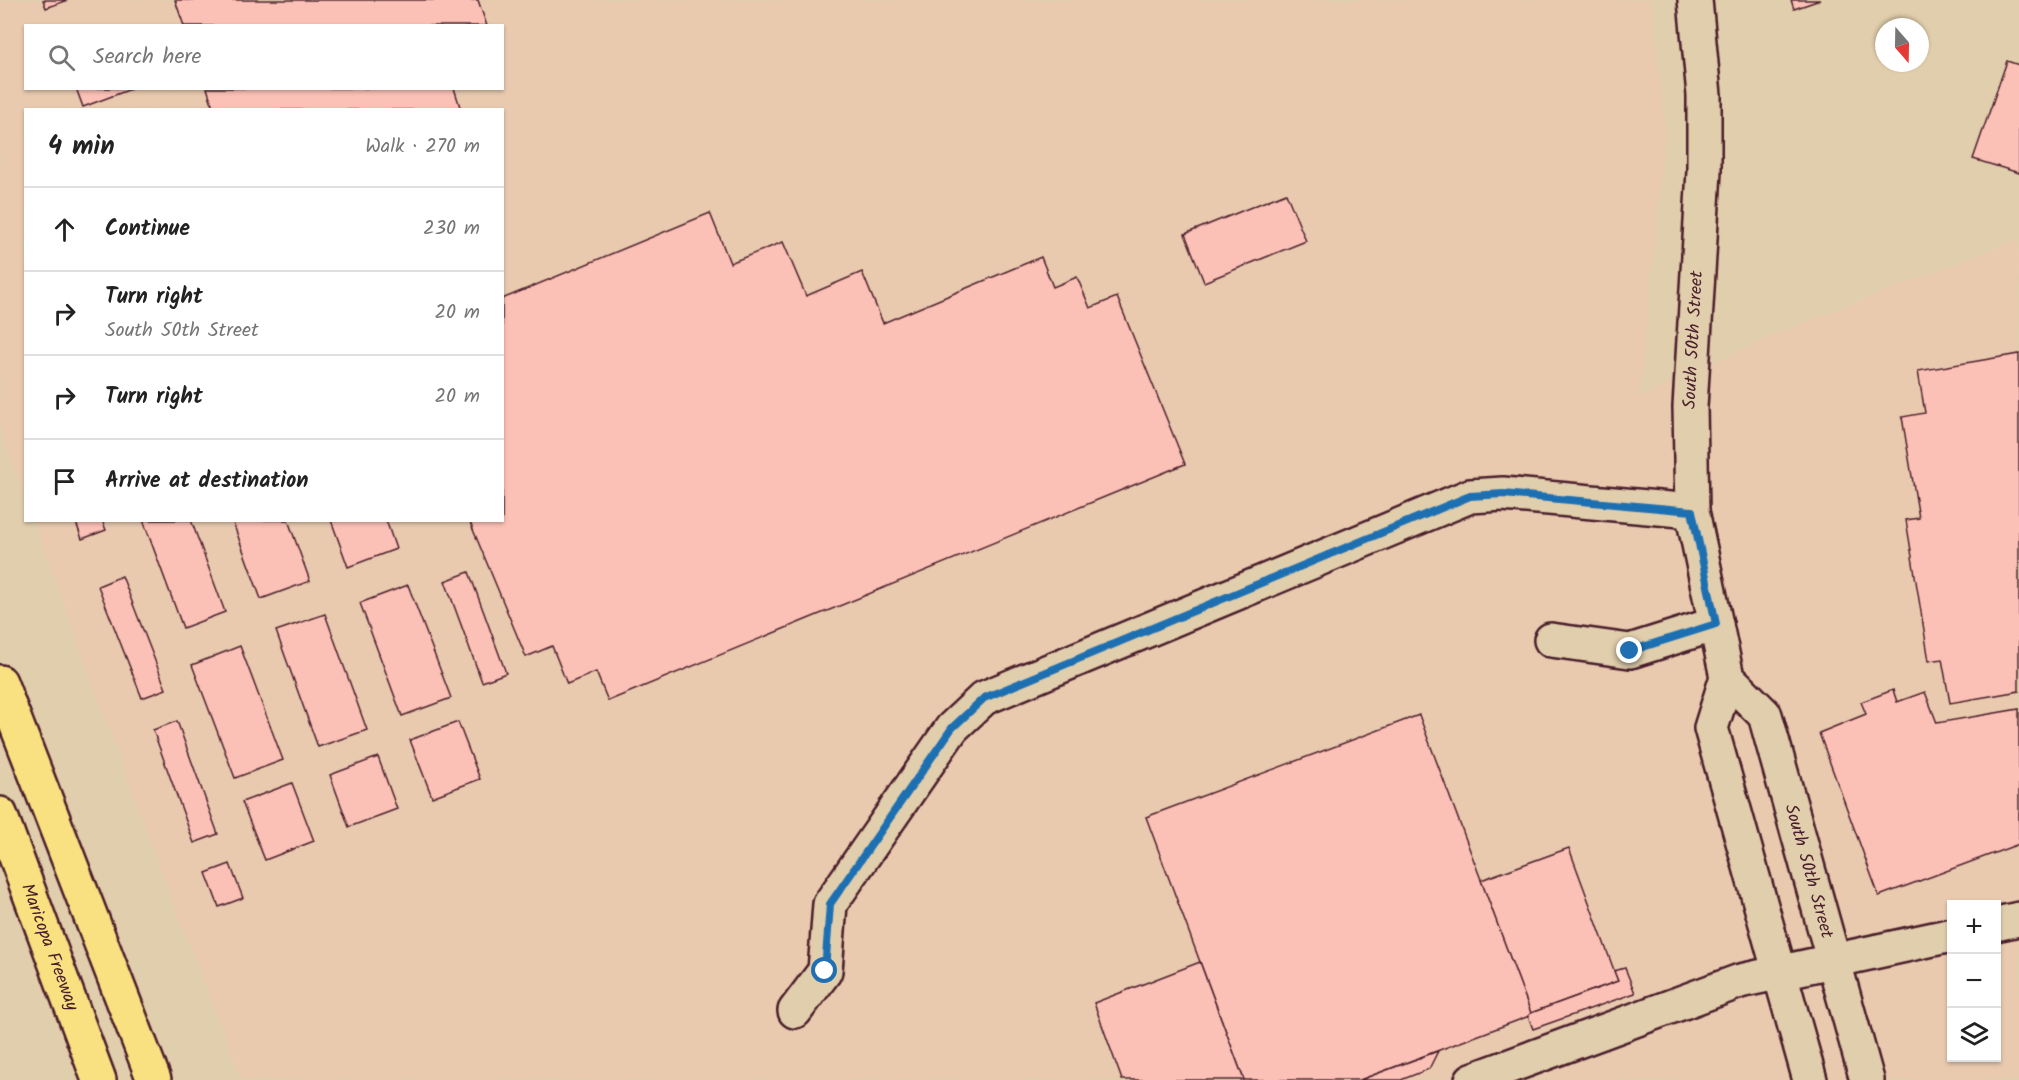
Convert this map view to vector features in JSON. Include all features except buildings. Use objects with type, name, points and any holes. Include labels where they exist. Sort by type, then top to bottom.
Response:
[{"type":"highway","points":[[0,682],[154,1080]]},
{"type":"highway","name":"Maricopa Freeway","points":[[0,814],[99,1080]]},
{"type":"street","name":"South 50th Street","points":[[1695,0],[1704,95],[1704,149],[1690,407],[1692,511],[1727,677],[1711,728],[1810,1080]]},
{"type":"street","points":[[795,1011],[825,971],[830,904],[952,728],[984,698],[1470,496],[1503,494],[1692,511]]},
{"type":"street","points":[[1551,640],[1630,651],[1716,624]]},
{"type":"street","name":"South 50th Street","points":[[1727,677],[1765,715],[1867,1080]]},
{"type":"street","points":[[2001,923],[2019,919]]},
{"type":"street","points":[[1472,1080],[1740,981],[1947,936]]},
{"type":"shaded area","points":[[0,0],[1650,0],[1665,128],[1639,398],[1784,331],[2019,239],[2019,1080],[242,1080],[159,865],[34,522],[504,522],[504,108],[24,108],[24,495],[0,428]]},
{"type":"route","points":[[825,971],[830,904],[952,728],[984,698],[1470,496],[1503,494],[1692,511],[1716,624],[1630,651]]}]
